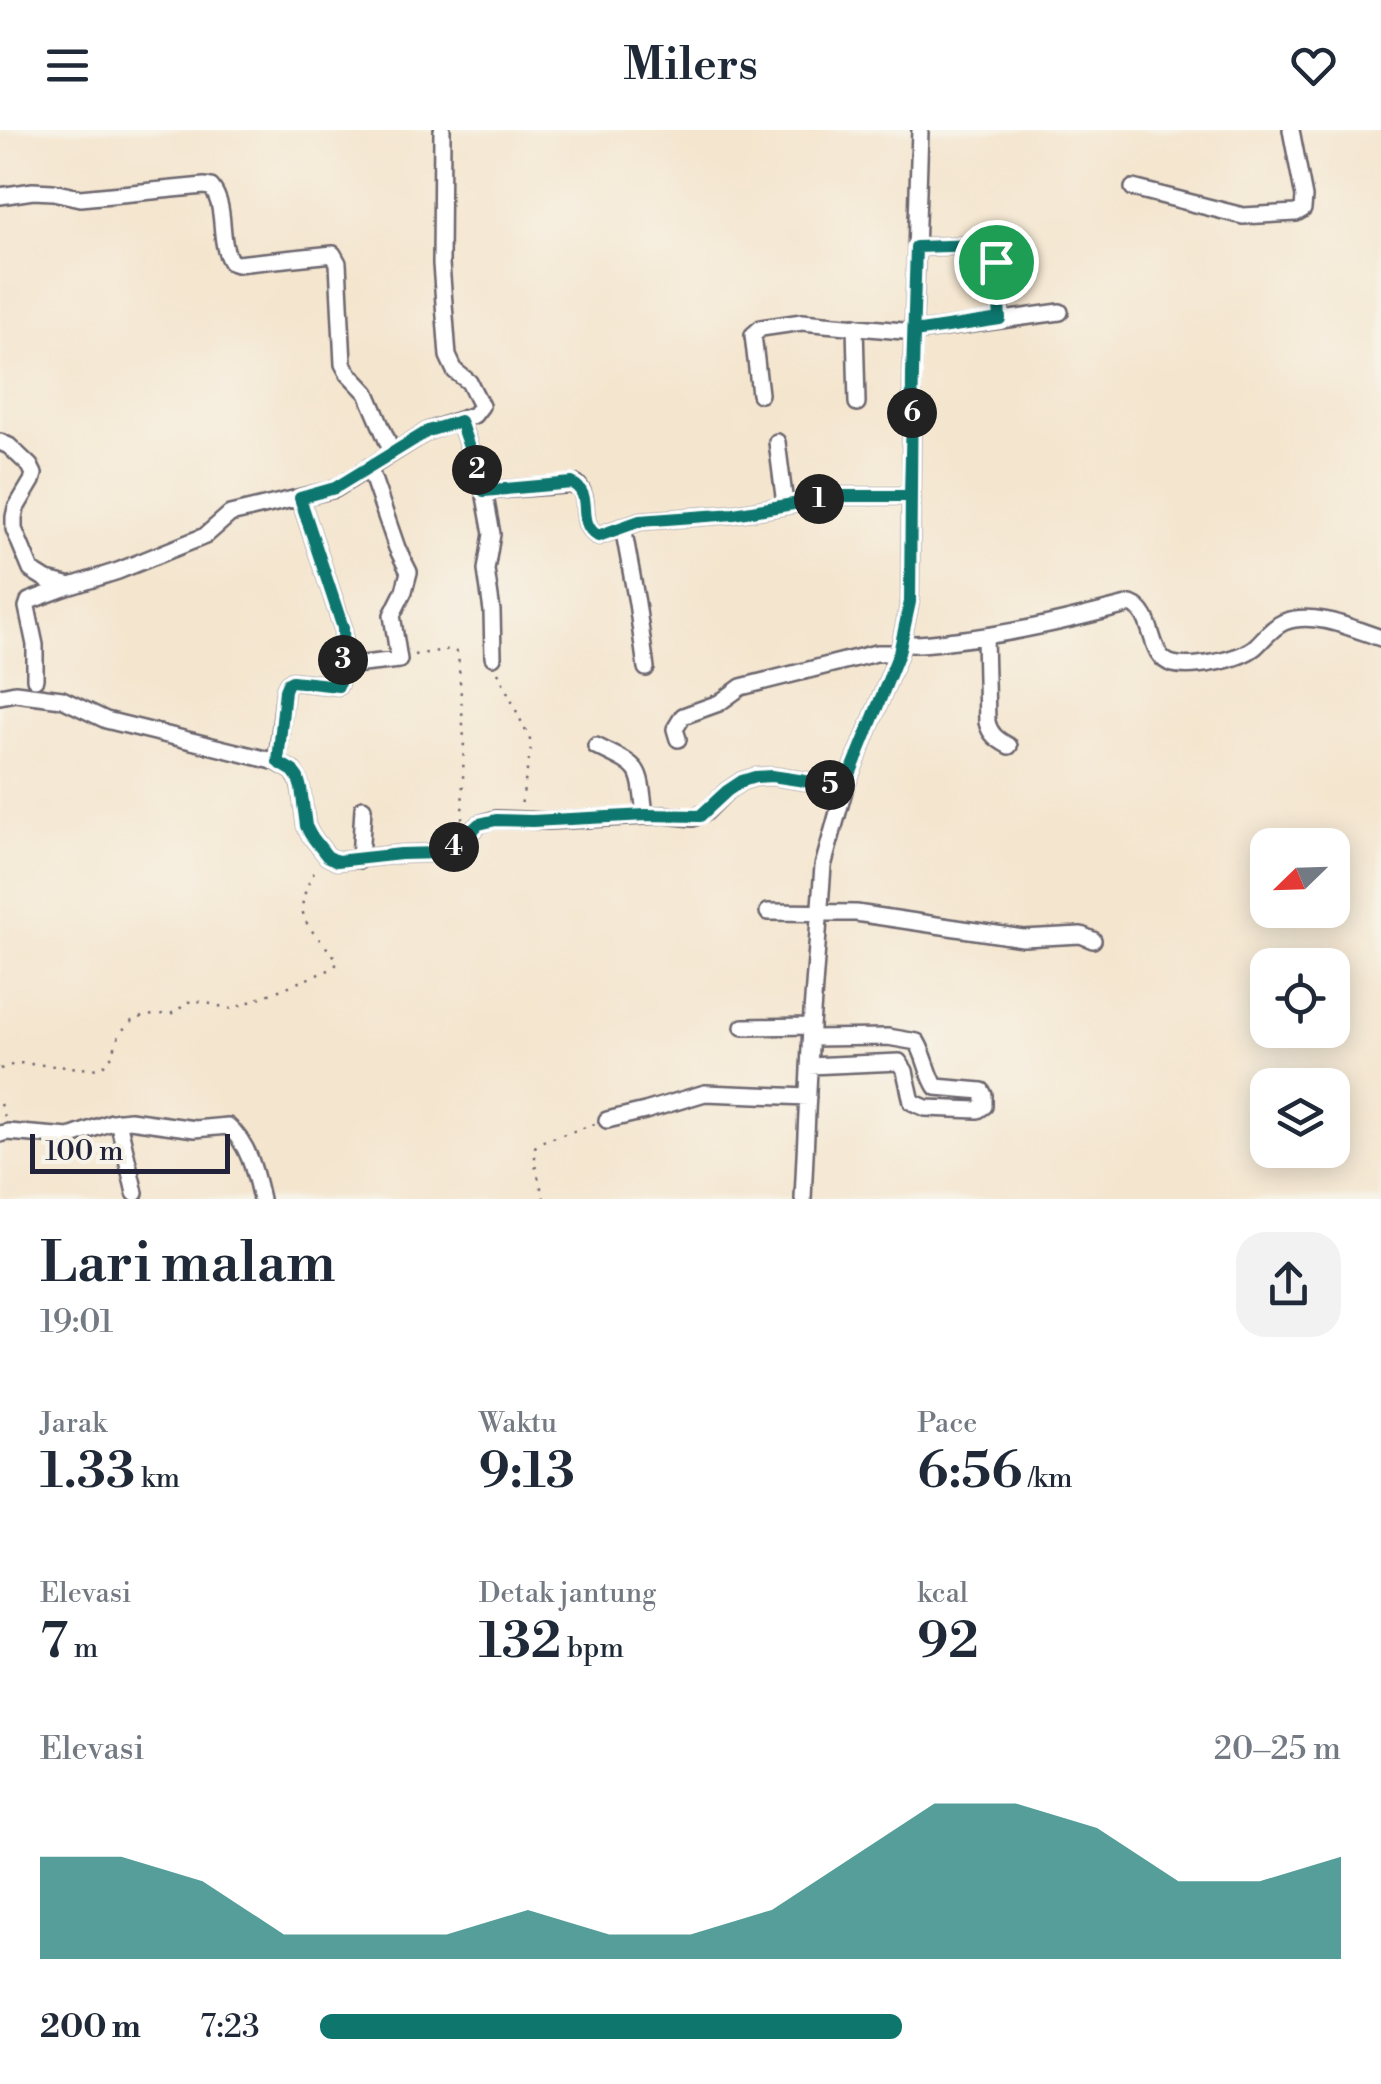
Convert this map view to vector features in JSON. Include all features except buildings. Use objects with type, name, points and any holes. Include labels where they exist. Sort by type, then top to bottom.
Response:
[{"type":"street","points":[[35,679],[36,655],[28,601],[205,536],[230,514],[335,488],[428,431],[474,415],[481,406],[469,382],[454,371],[448,356],[441,264],[442,130]]},
{"type":"street","points":[[803,1199],[824,866],[845,787],[901,648],[910,602],[920,130]]},
{"type":"street","points":[[1134,188],[1243,216],[1296,213],[1303,209],[1304,197],[1291,130]]},
{"type":"street","points":[[0,196],[32,191],[80,198],[210,187],[218,199],[225,252],[231,262],[333,254],[340,278],[343,364],[367,394],[392,452]]},
{"type":"street","points":[[916,247],[979,245],[988,249],[999,274],[1000,319]]},
{"type":"street","points":[[760,394],[753,335],[757,330],[802,322],[914,332],[1060,312]]},
{"type":"street","points":[[855,326],[857,403]]},
{"type":"street","points":[[460,421],[484,491],[492,534],[486,570],[493,657]]},
{"type":"street","points":[[0,442],[9,446],[34,474],[14,518],[14,529],[26,560],[39,576],[71,586]]},
{"type":"street","points":[[777,442],[786,504]]},
{"type":"street","points":[[344,666],[398,660],[392,615],[409,572],[369,467]]},
{"type":"street","points":[[484,491],[577,484],[583,492],[586,524],[593,533],[604,535],[640,521],[734,514],[840,496],[910,496]]},
{"type":"street","points":[[278,762],[288,683],[338,686],[344,666],[343,628],[300,498]]},
{"type":"street","points":[[623,527],[646,668]]},
{"type":"street","points":[[678,739],[675,729],[683,716],[719,702],[741,687],[876,653],[1066,621],[1131,604],[1145,614],[1159,653],[1176,664],[1236,658],[1255,648],[1285,621],[1298,619],[1331,622],[1381,638]]},
{"type":"street","points":[[986,636],[987,722],[994,738],[1008,746]]},
{"type":"street","points":[[0,696],[15,693],[62,699],[106,720],[278,762],[298,778],[306,826],[327,856],[337,861],[440,853],[486,821],[700,816],[727,791],[755,777],[845,787]]},
{"type":"street","points":[[596,746],[633,764],[641,778],[646,815]]},
{"type":"street","points":[[360,860],[363,808]]},
{"type":"street","points":[[768,912],[856,913],[1023,938],[1081,935],[1093,940]]},
{"type":"street","points":[[743,1026],[917,1042],[936,1087],[982,1091],[984,1106],[978,1110],[926,1108],[912,1102],[899,1062],[809,1066]]},
{"type":"street","points":[[942,1088],[942,1108]]},
{"type":"street","points":[[607,1120],[706,1093],[808,1098]]},
{"type":"street","points":[[0,1134],[70,1137],[130,1120],[195,1129],[231,1127],[249,1157],[261,1199]]},
{"type":"street","points":[[118,1121],[135,1193]]},
{"type":"path","points":[[398,660],[451,649],[458,654],[464,739],[461,840]]},
{"type":"path","points":[[493,657],[530,740],[519,820]]},
{"type":"path","points":[[0,1069],[18,1063],[93,1069],[103,1066],[112,1056],[120,1033],[130,1022],[144,1016],[174,1013],[188,1002],[198,1000],[232,1009],[334,968],[336,958],[300,910],[312,876],[327,856]]},
{"type":"path","points":[[544,1199],[535,1147],[607,1120]]},
{"type":"route","points":[[996,262],[988,249],[979,245],[916,247],[912,375],[910,496],[910,602],[899,653],[845,787],[755,777],[742,781],[706,812],[693,818],[664,815],[486,821],[454,847],[440,853],[337,861],[327,856],[306,826],[298,778],[278,762],[288,683],[338,686],[344,666],[343,628],[300,498],[335,488],[428,431],[460,421],[484,491],[577,484],[583,492],[586,524],[598,536],[632,522],[734,514],[840,496],[910,496],[914,332],[1000,319],[996,262]]}]
